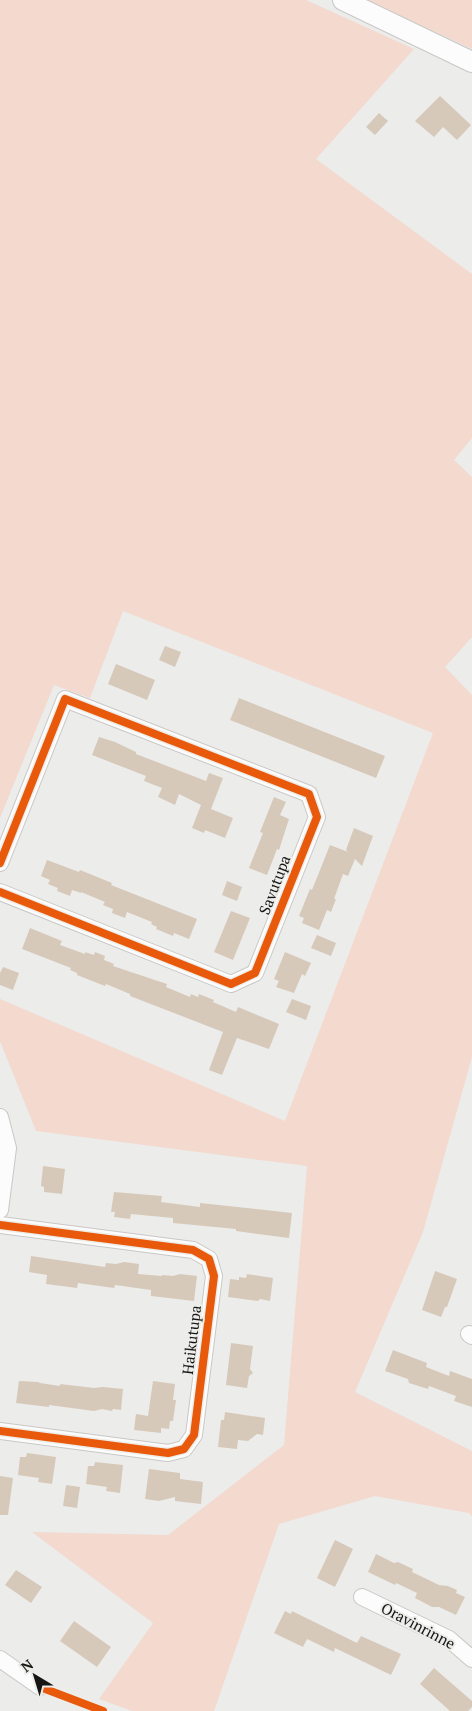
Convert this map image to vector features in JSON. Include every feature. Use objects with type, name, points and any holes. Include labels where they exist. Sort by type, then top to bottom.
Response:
[{"type":"street","points":[[343,0],[472,62]]},
{"type":"street","name":"Savutupa","points":[[0,862],[66,699],[309,794],[317,817],[255,973],[231,984],[0,892]]},
{"type":"street","points":[[0,1118],[8,1148],[0,1210]]},
{"type":"street","name":"Haikutupa","points":[[0,1225],[193,1250],[209,1260],[214,1276],[194,1436],[184,1449],[168,1453],[0,1431]]},
{"type":"street","name":"Oravinrinne","points":[[362,1597],[449,1639],[472,1659]]},
{"type":"street","points":[[0,1659],[40,1687]]},
{"type":"shaded area","points":[[0,0],[306,0],[414,49],[316,159],[472,274],[472,438],[454,460],[472,477],[472,637],[445,667],[472,695],[472,1057],[423,1232],[355,1392],[472,1451],[472,1516],[469,1513],[375,1496],[279,1524],[214,1711],[132,1711],[99,1699],[153,1623],[32,1532],[168,1535],[284,1445],[307,1166],[36,1131],[0,1041],[0,999],[285,1121],[433,733],[123,611],[90,698],[54,685],[0,818]]},
{"type":"shaded area","points":[[366,0],[472,0],[472,49]]},
{"type":"building","points":[[440,96],[471,125],[457,140],[443,127],[434,137],[415,121]]},
{"type":"building","points":[[379,113],[388,121],[375,135],[366,127]]},
{"type":"building","points":[[165,646],[181,652],[175,667],[159,660]]},
{"type":"building","points":[[116,664],[155,680],[147,700],[108,684]]},
{"type":"building","points":[[239,698],[385,756],[376,778],[230,720]]},
{"type":"building","points":[[99,737],[115,742],[136,752],[136,754],[206,781],[209,773],[223,778],[211,809],[233,818],[225,838],[205,830],[204,833],[192,828],[201,805],[179,794],[175,805],[158,797],[162,788],[144,781],[146,776],[92,755]]},
{"type":"building","points":[[274,797],[286,802],[280,815],[289,819],[279,850],[277,849],[267,875],[249,868],[263,833],[260,832]]},
{"type":"building","points":[[354,828],[373,836],[362,866],[355,859],[348,876],[343,874],[331,912],[327,910],[319,930],[302,923],[304,918],[299,916],[310,889],[312,890],[330,845],[348,852],[346,850]]},
{"type":"building","points":[[47,860],[79,872],[80,870],[112,883],[111,885],[197,919],[189,939],[174,933],[173,936],[156,929],[157,927],[151,924],[152,922],[127,912],[125,918],[112,913],[113,909],[103,905],[105,902],[81,892],[72,890],[70,896],[57,891],[58,888],[48,884],[50,880],[41,876]]},
{"type":"building","points":[[227,881],[242,887],[237,901],[222,895]]},
{"type":"building","points":[[231,911],[250,918],[233,960],[214,952]]},
{"type":"building","points":[[30,928],[62,941],[60,945],[85,954],[85,952],[94,955],[95,952],[105,956],[104,960],[114,964],[113,966],[167,984],[166,987],[190,997],[191,994],[198,997],[199,994],[236,1012],[238,1007],[279,1024],[269,1049],[237,1038],[222,1075],[209,1070],[223,1032],[130,996],[130,994],[106,984],[105,986],[77,975],[77,973],[70,970],[71,968],[22,949]]},
{"type":"building","points":[[317,935],[336,943],[331,956],[311,948]]},
{"type":"building","points":[[285,952],[311,963],[305,976],[302,974],[294,993],[276,987],[279,981],[274,979]]},
{"type":"building","points":[[3,967],[19,973],[13,990],[0,985],[0,973]]},
{"type":"building","points":[[292,999],[311,1006],[306,1020],[286,1012]]},
{"type":"building","points":[[43,1166],[65,1169],[62,1194],[44,1192],[44,1187],[41,1186]]},
{"type":"building","points":[[114,1192],[162,1196],[161,1202],[200,1207],[200,1203],[292,1213],[289,1238],[236,1231],[236,1229],[173,1223],[173,1218],[131,1214],[130,1219],[114,1217],[115,1212],[111,1212]]},
{"type":"building","points":[[31,1256],[105,1267],[106,1263],[116,1264],[124,1262],[139,1264],[138,1274],[197,1276],[194,1301],[151,1296],[151,1290],[115,1285],[114,1288],[78,1283],[77,1288],[46,1284],[47,1275],[29,1272]]},
{"type":"building","points":[[435,1271],[457,1279],[447,1307],[445,1307],[441,1317],[422,1310]]},
{"type":"building","points":[[247,1274],[273,1278],[270,1301],[228,1297],[230,1279],[239,1280],[239,1277],[246,1278]]},
{"type":"building","points":[[231,1343],[253,1346],[250,1369],[253,1373],[249,1376],[247,1388],[226,1385]]},
{"type":"building","points":[[393,1350],[427,1363],[426,1367],[449,1376],[450,1371],[472,1379],[472,1407],[454,1401],[456,1396],[429,1386],[428,1389],[409,1383],[408,1379],[385,1371]]},
{"type":"building","points":[[19,1381],[60,1386],[60,1384],[123,1389],[121,1410],[102,1409],[94,1411],[16,1403]]},
{"type":"building","points":[[153,1381],[175,1384],[173,1400],[176,1400],[173,1421],[170,1421],[169,1429],[161,1428],[161,1433],[134,1430],[136,1414],[148,1416]]},
{"type":"building","points":[[225,1412],[265,1418],[263,1435],[257,1434],[248,1441],[238,1440],[237,1449],[218,1447],[221,1420],[224,1420]]},
{"type":"building","points":[[27,1453],[56,1457],[52,1484],[38,1482],[39,1478],[18,1475],[20,1457],[26,1457]]},
{"type":"building","points":[[95,1462],[123,1465],[120,1493],[106,1491],[107,1487],[86,1484],[88,1466],[94,1466]]},
{"type":"building","points":[[149,1469],[180,1473],[180,1479],[203,1482],[201,1504],[175,1501],[175,1497],[159,1501],[145,1499]]},
{"type":"building","points":[[0,1476],[13,1478],[8,1515],[0,1515]]},
{"type":"building","points":[[66,1485],[80,1487],[77,1508],[63,1506]]},
{"type":"building","points":[[335,1540],[353,1549],[335,1587],[317,1578]]},
{"type":"building","points":[[376,1554],[394,1563],[398,1562],[413,1569],[412,1572],[439,1585],[457,1590],[456,1593],[465,1597],[456,1615],[439,1607],[432,1607],[415,1598],[417,1593],[368,1572]]},
{"type":"building","points":[[16,1570],[42,1587],[31,1603],[5,1585]]},
{"type":"building","points":[[285,1611],[291,1614],[292,1611],[357,1643],[361,1636],[401,1654],[391,1675],[335,1648],[334,1652],[307,1639],[303,1647],[274,1633]]},
{"type":"building","points":[[74,1621],[111,1647],[97,1667],[60,1641]]},
{"type":"building","points":[[434,1668],[472,1701],[472,1707],[468,1711],[450,1711],[420,1684]]},
{"type":"cycle path","points":[[0,863],[65,699],[309,794],[317,817],[255,973],[231,984],[0,892]]},
{"type":"cycle path","points":[[0,1225],[193,1250],[209,1259],[214,1276],[194,1435],[184,1449],[168,1453],[0,1431]]},
{"type":"cycle path","points":[[40,1687],[103,1711]]}]
